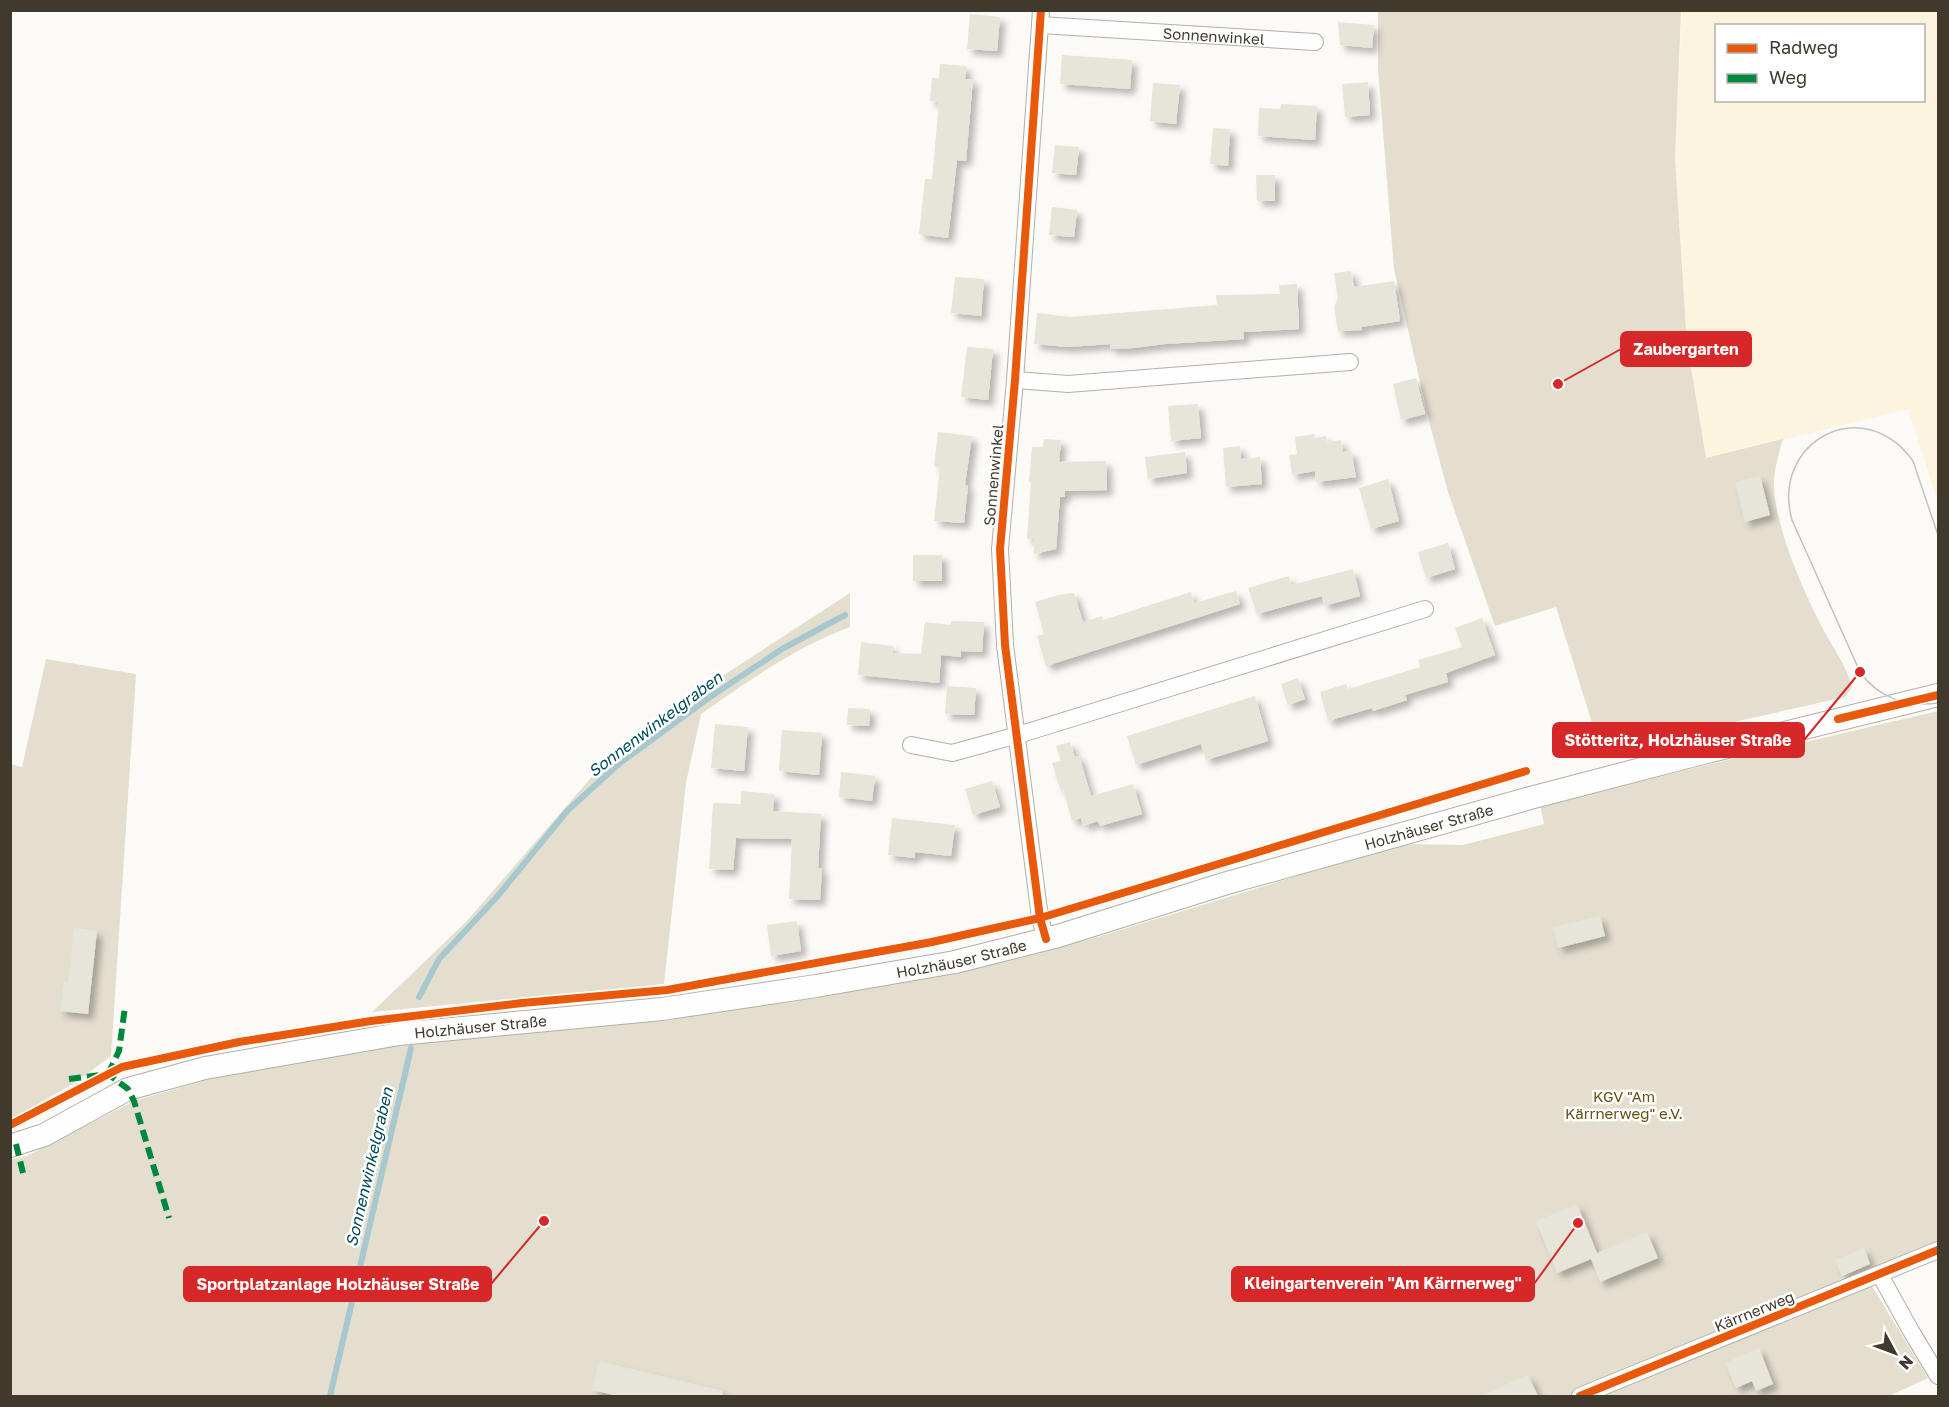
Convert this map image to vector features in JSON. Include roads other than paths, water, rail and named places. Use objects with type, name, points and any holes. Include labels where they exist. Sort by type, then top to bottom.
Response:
[{"type":"main road","name":"Holzhäuser Straße","points":[[10,1146],[44,1135],[128,1089],[205,1068],[399,1034],[662,1009],[955,962],[1046,939],[1227,883],[1534,797],[1938,694]]},
{"type":"street","name":"Sonnenwinkel","points":[[1046,939],[1040,918],[1005,645],[1000,549],[1015,380],[1040,18],[1315,42]]},
{"type":"street","points":[[1015,380],[1068,384],[1350,362]]},
{"type":"street","points":[[911,745],[952,753],[1018,735],[1425,609]]},
{"type":"street","name":"Kärrnerweg","points":[[1580,1396],[1938,1250]]},
{"type":"street","points":[[1880,1275],[1938,1376]]},
{"type":"waterway","name":"Sonnenwinkelgraben","points":[[419,997],[439,959],[496,898],[568,810],[620,763],[710,697],[782,649],[845,615]]},
{"type":"waterway","name":"Sonnenwinkelgraben","points":[[330,1396],[411,1048]]},
{"type":"tram line","points":[[1938,535],[1913,461],[1893,440],[1870,430],[1847,428],[1825,435],[1807,449],[1795,468],[1789,492],[1792,520],[1860,672],[1876,689],[1895,699],[1916,704],[1938,703]]},
{"type":"place","name":"Zaubergarten","points":[[1558,384]]},
{"type":"place","name":"Stötteritz, Holzhäuser Straße","points":[[1860,672]]},
{"type":"place","name":"Sportplatzanlage Holzhäuser Straße","points":[[544,1221]]},
{"type":"place","name":"Kleingartenverein \"Am Kärrnerweg\"","points":[[1578,1223]]},
{"type":"park label","name":"KGV \"Am Kärrnerweg\" e.V.","points":[[1624,1104]]}]
